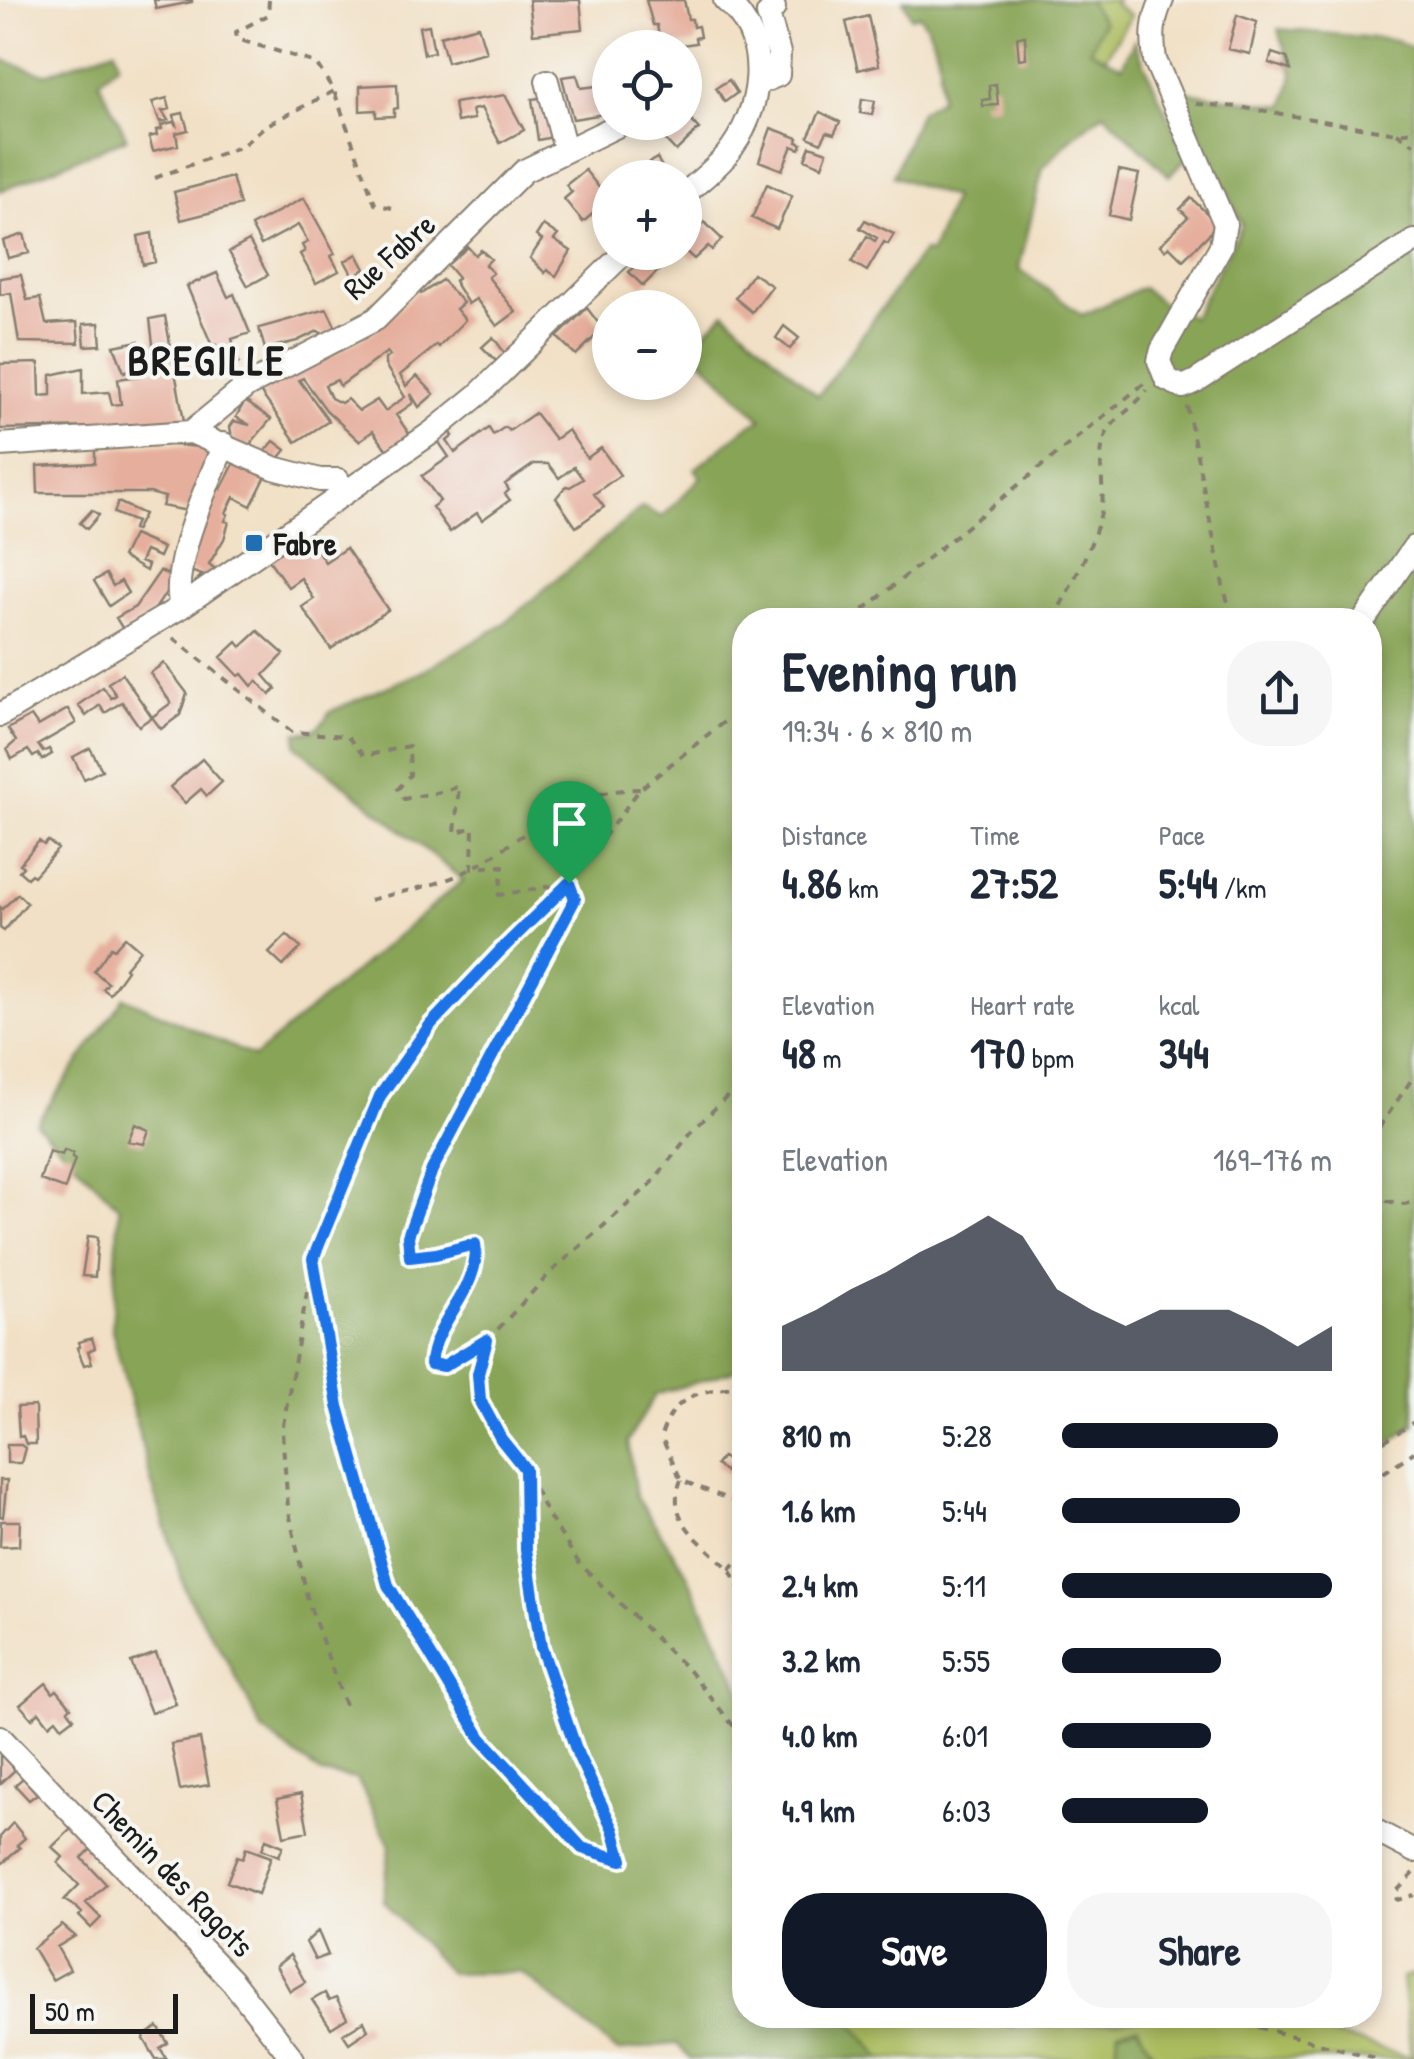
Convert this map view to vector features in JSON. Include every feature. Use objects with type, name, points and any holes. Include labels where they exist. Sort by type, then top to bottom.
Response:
[{"type":"street","points":[[702,178],[726,156],[750,116],[759,83],[754,44],[734,8],[725,0]]},
{"type":"street","points":[[1162,0],[1154,18],[1155,60],[1222,213],[1224,235],[1162,350],[1159,361],[1166,379],[1184,387],[1414,241]]},
{"type":"street","points":[[759,83],[778,74],[779,53],[768,14],[774,8]]},
{"type":"street","points":[[547,82],[566,148]]},
{"type":"street","name":"Rue Fabre","points":[[190,432],[247,386],[376,319],[524,170],[592,137]]},
{"type":"street","points":[[0,715],[181,607],[432,434],[478,395],[606,270]]},
{"type":"street","points":[[0,445],[190,432],[274,468],[320,480],[338,480]]},
{"type":"street","points":[[181,607],[176,589],[194,521],[224,444]]},
{"type":"street","points":[[1372,608],[1414,547]]},
{"type":"street","name":"Chemin des Ragots","points":[[0,1737],[232,1981],[293,2059]]},
{"type":"street","points":[[1382,1834],[1414,1851]]},
{"type":"path","points":[[270,0],[270,13],[236,32],[236,39],[316,63],[334,91],[375,204],[392,208]]},
{"type":"path","points":[[154,178],[242,146],[265,126],[334,91]]},
{"type":"path","points":[[1174,102],[1239,107],[1396,133],[1414,130]]},
{"type":"path","points":[[1396,133],[1414,144]]},
{"type":"path","points":[[866,608],[1161,370]]},
{"type":"path","points":[[1059,608],[1090,546],[1102,508],[1101,453],[1110,428],[1136,406],[1161,370]]},
{"type":"path","points":[[1184,387],[1230,608]]},
{"type":"path","points":[[163,630],[292,732],[348,736],[364,756],[409,746],[410,776],[398,789],[404,800],[459,786],[455,833],[473,828],[472,868]]},
{"type":"path","points":[[345,1705],[308,1601],[288,1507],[282,1431],[313,1259],[380,1096],[431,1024],[569,883],[640,789],[732,715]]},
{"type":"path","points":[[370,900],[454,878],[563,806],[610,790],[640,789]]},
{"type":"path","points":[[472,868],[503,866],[498,895],[569,883]]},
{"type":"path","points":[[569,883],[575,899],[432,1170],[408,1236],[410,1257],[475,1244],[477,1259],[460,1300],[432,1349],[431,1364],[444,1366],[487,1340],[552,1272],[651,1184],[693,1130],[732,1092]]},
{"type":"path","points":[[1382,1123],[1414,1076]]},
{"type":"path","points":[[1382,1200],[1414,1202]]},
{"type":"path","points":[[313,1259],[338,1406],[388,1585],[481,1738],[582,1848],[622,1860],[613,1829],[578,1755],[541,1647],[526,1549],[525,1469]]},
{"type":"path","points":[[487,1340],[478,1374],[480,1400],[501,1439],[525,1469],[578,1563],[689,1672],[732,1724]]},
{"type":"path","points":[[732,1387],[690,1394],[668,1414],[661,1436],[681,1480],[732,1501]]},
{"type":"path","points":[[1382,1442],[1414,1422]]},
{"type":"path","points":[[1382,1474],[1414,1452]]},
{"type":"path","points":[[681,1480],[676,1491],[676,1509],[694,1540],[732,1575]]},
{"type":"path","points":[[1414,1873],[1395,1892],[1395,1897],[1398,1900],[1414,1895]]},
{"type":"path","points":[[1262,2028],[1380,2059]]},
{"type":"green space","points":[[903,0],[1088,0],[1103,22],[1090,50],[1122,66],[1134,41],[1187,158],[1169,176],[1104,113],[1074,136],[1043,168],[1019,269],[1082,315],[1142,288],[1171,309],[1193,317],[1242,225],[1180,91],[1285,106],[1293,74],[1278,29],[1396,40],[1414,49],[1414,1425],[1382,1448],[1382,608],[732,608],[732,1371],[655,1395],[628,1441],[636,1496],[685,1570],[732,1670],[732,2028],[856,2028],[882,2059],[690,2059],[676,2043],[618,2052],[521,1972],[449,1973],[383,1900],[390,1846],[357,1779],[321,1774],[262,1730],[229,1663],[187,1595],[152,1485],[112,1330],[119,1207],[36,1123],[124,997],[254,1057],[463,880],[296,746],[297,732],[312,730],[321,725],[329,712],[419,673],[501,626],[642,507],[662,517],[701,477],[695,469],[761,419],[702,360],[702,336],[725,312],[818,396],[923,251],[930,254],[953,198],[893,176],[920,111],[940,99],[935,45],[919,15],[911,17]]},
{"type":"green space","points":[[1088,0],[1117,0],[1115,5],[1131,16],[1105,58],[1089,50]]},
{"type":"green space","points":[[115,49],[119,63],[99,81],[127,138],[0,191],[0,59],[45,74]]},
{"type":"green space","points":[[1414,1974],[1414,2059],[1156,2059],[1138,2028],[1307,2028],[1411,2057],[1402,1978]]},
{"type":"green space","points":[[856,2028],[1132,2028],[1118,2031],[1116,2059],[882,2059]]},
{"type":"green space","points":[[1139,2028],[1156,2059],[1116,2059],[1118,2031]]},
{"type":"building","points":[[154,0],[192,0],[192,2],[156,9]]},
{"type":"building","points":[[529,0],[580,0],[583,29],[533,34]]},
{"type":"building","points":[[646,0],[684,0],[688,19],[699,30],[658,30]]},
{"type":"building","points":[[1237,15],[1257,22],[1250,54],[1228,49]]},
{"type":"building","points":[[868,16],[879,65],[858,70],[846,22]]},
{"type":"building","points":[[429,25],[434,52],[424,54],[419,27]]},
{"type":"building","points":[[478,26],[486,52],[447,62],[440,36]]},
{"type":"building","points":[[1025,36],[1026,58],[1019,59],[1017,37]]},
{"type":"building","points":[[1272,53],[1287,58],[1290,70],[1269,63]]},
{"type":"building","points":[[577,75],[581,88],[592,87],[592,116],[573,119],[562,77]]},
{"type":"building","points":[[729,80],[737,93],[725,102],[716,88]]},
{"type":"building","points":[[397,84],[398,108],[394,109],[394,116],[376,117],[376,110],[360,111],[360,86]]},
{"type":"building","points":[[996,84],[998,105],[983,106],[982,100],[990,99],[989,85]]},
{"type":"building","points":[[505,95],[524,130],[500,143],[481,108],[472,110],[474,119],[457,122],[454,103]]},
{"type":"building","points":[[546,97],[553,137],[538,140],[532,99]]},
{"type":"building","points":[[167,98],[170,109],[162,111],[168,120],[160,122],[152,102]]},
{"type":"building","points":[[862,99],[875,101],[872,115],[860,113]]},
{"type":"building","points":[[820,112],[840,122],[834,134],[827,132],[821,143],[808,137]]},
{"type":"building","points":[[183,113],[188,130],[176,133],[178,145],[153,151],[149,137],[157,135],[161,125],[176,125],[174,115]]},
{"type":"building","points":[[771,128],[798,138],[797,142],[802,144],[800,149],[792,146],[782,170],[759,161]]},
{"type":"building","points":[[666,140],[688,140],[676,151]]},
{"type":"building","points":[[810,146],[827,152],[822,166],[805,159]]},
{"type":"building","points":[[585,170],[592,179],[592,214],[583,222],[564,199],[572,192],[566,185]]},
{"type":"building","points":[[1119,170],[1139,174],[1129,220],[1109,215]]},
{"type":"building","points":[[232,177],[240,205],[181,220],[174,192]]},
{"type":"building","points":[[767,184],[792,196],[777,229],[752,218]]},
{"type":"building","points":[[304,198],[335,254],[331,256],[339,271],[316,283],[300,254],[305,251],[302,245],[308,242],[298,225],[261,245],[251,226]]},
{"type":"building","points":[[1191,198],[1215,221],[1210,233],[1183,260],[1169,246],[1165,250],[1160,245],[1188,217],[1180,209]]},
{"type":"building","points":[[865,220],[894,234],[888,244],[884,242],[867,271],[852,262],[867,236],[875,241],[877,238],[860,228]]},
{"type":"building","points":[[702,224],[722,239],[712,250],[708,246],[702,252]]},
{"type":"building","points":[[543,225],[558,235],[554,240],[571,251],[556,276],[547,270],[545,273],[530,258],[542,240],[536,236]]},
{"type":"building","points":[[152,233],[155,262],[143,265],[138,236]]},
{"type":"building","points":[[24,234],[29,253],[8,258],[3,241]]},
{"type":"building","points":[[249,241],[268,275],[248,286],[229,252]]},
{"type":"building","points":[[468,247],[475,255],[481,250],[491,259],[485,265],[493,273],[488,277],[516,312],[497,326],[476,299],[468,304],[454,281],[458,278],[447,265]]},
{"type":"building","points":[[357,254],[365,269],[353,276],[345,261]]},
{"type":"building","points":[[631,270],[659,270],[643,286]]},
{"type":"building","points":[[217,273],[228,297],[234,294],[250,333],[232,339],[239,363],[223,368],[187,286]]},
{"type":"building","points":[[753,273],[772,286],[752,312],[735,298]]},
{"type":"building","points":[[21,275],[27,300],[40,298],[46,324],[77,322],[79,343],[19,342],[11,293],[0,295],[0,278]]},
{"type":"building","points":[[442,280],[463,303],[456,309],[465,320],[439,347],[400,375],[406,386],[417,376],[434,394],[419,407],[411,394],[413,403],[396,415],[410,435],[387,450],[373,431],[359,441],[326,410],[303,378],[299,380],[329,421],[296,442],[256,386],[336,353],[374,331],[418,291],[421,294]],"holes":[[[387,352],[390,356],[385,365],[405,397],[385,411],[377,400],[359,411],[347,399],[341,403],[331,398],[325,385],[337,380],[340,386]]]},
{"type":"building","points":[[587,308],[592,315],[592,340],[576,355],[557,337]]},
{"type":"building","points":[[327,309],[338,332],[324,335],[318,331],[265,349],[259,328]]},
{"type":"building","points":[[165,316],[184,421],[0,429],[0,364],[39,363],[40,396],[51,395],[51,375],[83,368],[83,394],[109,392],[112,405],[121,404],[118,379],[139,376],[136,367],[124,372],[114,346],[139,341],[149,370],[156,369],[150,319]]},
{"type":"building","points":[[99,323],[101,345],[85,346],[83,324]]},
{"type":"building","points":[[784,326],[799,338],[790,349],[776,338]]},
{"type":"building","points":[[493,337],[507,356],[498,363],[482,347]]},
{"type":"building","points":[[245,401],[271,419],[246,449],[233,443],[230,427],[234,421],[250,425],[236,417]]},
{"type":"building","points":[[535,413],[555,439],[568,430],[587,458],[601,448],[620,475],[594,494],[604,507],[576,527],[556,498],[566,486],[583,479],[574,467],[559,478],[548,464],[534,464],[505,484],[510,500],[482,520],[477,513],[450,532],[432,507],[440,501],[422,476],[449,457],[438,441],[450,431],[453,436],[447,441],[455,453],[489,428],[493,435],[505,427],[509,431]]},
{"type":"building","points":[[274,441],[286,450],[276,462],[261,456]]},
{"type":"building","points":[[158,444],[216,448],[193,512],[162,506],[165,497],[150,493],[38,493],[37,466],[95,463],[95,450]]},
{"type":"building","points":[[236,460],[267,474],[251,506],[234,497],[226,513],[225,521],[229,522],[224,539],[209,564],[219,572],[195,589],[192,585],[202,575],[187,570],[211,483],[221,489]]},
{"type":"building","points":[[118,502],[144,514],[135,531],[132,530],[136,522],[114,513]]},
{"type":"building","points":[[92,510],[99,515],[87,529],[80,523]]},
{"type":"building","points":[[306,534],[325,562],[346,548],[388,610],[331,649],[302,607],[314,599],[301,578],[288,587],[269,560]]},
{"type":"building","points":[[133,535],[163,548],[159,557],[145,551],[140,562],[148,565],[146,571],[122,557]]},
{"type":"building","points":[[160,571],[171,576],[167,591],[151,615],[124,631],[116,618],[135,607]]},
{"type":"building","points":[[106,574],[113,586],[121,581],[128,593],[109,606],[94,581]]},
{"type":"building","points":[[258,631],[284,654],[264,675],[276,689],[270,695],[257,681],[252,686],[242,674],[239,676],[221,657],[237,642],[241,647]]},
{"type":"building","points":[[164,663],[187,693],[180,715],[161,729],[152,717],[171,703],[150,673]]},
{"type":"building","points":[[122,674],[152,717],[139,726],[122,702],[105,713],[100,705],[86,716],[78,705],[103,687],[111,698],[116,695],[108,683]]},
{"type":"building","points":[[68,709],[76,723],[38,745],[43,752],[49,749],[52,754],[42,760],[28,750],[12,759],[7,749],[16,741],[8,729],[31,716],[38,726]]},
{"type":"building","points":[[90,748],[102,770],[84,779],[73,757]]},
{"type":"building","points":[[202,759],[222,782],[207,796],[201,789],[185,803],[170,787]]},
{"type":"building","points":[[39,841],[44,845],[48,841],[58,849],[34,876],[27,878],[19,871],[23,867],[20,864]]},
{"type":"building","points":[[18,894],[27,903],[4,931],[0,928],[0,907]]},
{"type":"building","points":[[287,935],[301,948],[283,966],[269,953]]},
{"type":"building","points":[[125,937],[140,950],[110,994],[103,989],[108,983],[94,971],[111,947],[114,949]]},
{"type":"building","points":[[135,1124],[149,1130],[144,1144],[128,1141]]},
{"type":"building","points":[[64,1150],[73,1153],[75,1159],[65,1189],[40,1180],[49,1151],[62,1155]]},
{"type":"building","points":[[88,1236],[98,1237],[95,1277],[82,1276]]},
{"type":"building","points":[[92,1338],[95,1348],[88,1351],[92,1363],[84,1365],[77,1348],[79,1342]]},
{"type":"building","points":[[35,1406],[36,1444],[26,1444],[23,1436],[19,1437],[17,1407]]},
{"type":"building","points":[[7,1445],[25,1448],[21,1463],[7,1463]]},
{"type":"building","points":[[722,1457],[732,1463],[732,1476],[716,1465]]},
{"type":"building","points":[[0,1480],[7,1480],[3,1517],[0,1516]]},
{"type":"building","points":[[1,1521],[20,1521],[19,1546],[0,1547]]},
{"type":"building","points":[[156,1653],[176,1704],[151,1713],[131,1662]]},
{"type":"building","points":[[46,1683],[71,1707],[68,1710],[74,1718],[62,1727],[56,1719],[49,1725],[39,1712],[32,1719],[20,1705]]},
{"type":"building","points":[[200,1739],[209,1785],[180,1790],[171,1744]]},
{"type":"building","points":[[0,1754],[15,1770],[0,1784]]},
{"type":"building","points":[[23,1778],[37,1794],[29,1800],[15,1785]]},
{"type":"building","points":[[301,1794],[308,1831],[284,1836],[277,1799]]},
{"type":"building","points":[[13,1823],[25,1838],[3,1863],[0,1837]]},
{"type":"building","points":[[71,1829],[91,1849],[82,1858],[106,1884],[86,1903],[101,1918],[91,1928],[79,1916],[82,1913],[64,1900],[79,1885],[58,1863],[63,1857],[52,1847]]},
{"type":"building","points":[[266,1839],[283,1846],[279,1856],[262,1849]]},
{"type":"building","points":[[246,1848],[271,1857],[258,1894],[227,1882],[237,1856],[243,1858]]},
{"type":"building","points":[[62,1925],[75,1936],[57,1947],[70,1970],[52,1980],[33,1948]]},
{"type":"building","points":[[318,1931],[328,1955],[315,1960],[306,1942]]},
{"type":"building","points":[[290,1955],[305,1982],[290,1991],[276,1966]]},
{"type":"building","points":[[325,1993],[329,2001],[336,1998],[347,2018],[331,2028],[312,2000]]},
{"type":"building","points":[[364,2021],[368,2030],[349,2043],[343,2034]]},
{"type":"building","points":[[158,2027],[168,2043],[160,2048],[167,2059],[156,2059],[144,2039]]},
{"type":"place","name":"Fabre","points":[[254,543]]},
{"type":"district","name":"BREGILLE","points":[[207,359]]},
{"type":"route","points":[[569,883],[575,899],[432,1170],[408,1236],[410,1257],[475,1244],[477,1259],[460,1300],[432,1349],[431,1364],[444,1366],[487,1340],[478,1374],[480,1400],[501,1439],[525,1469],[526,1549],[541,1647],[578,1755],[613,1829],[622,1860],[582,1848],[481,1738],[388,1585],[338,1406],[313,1259],[380,1096],[431,1024],[569,883]]}]
